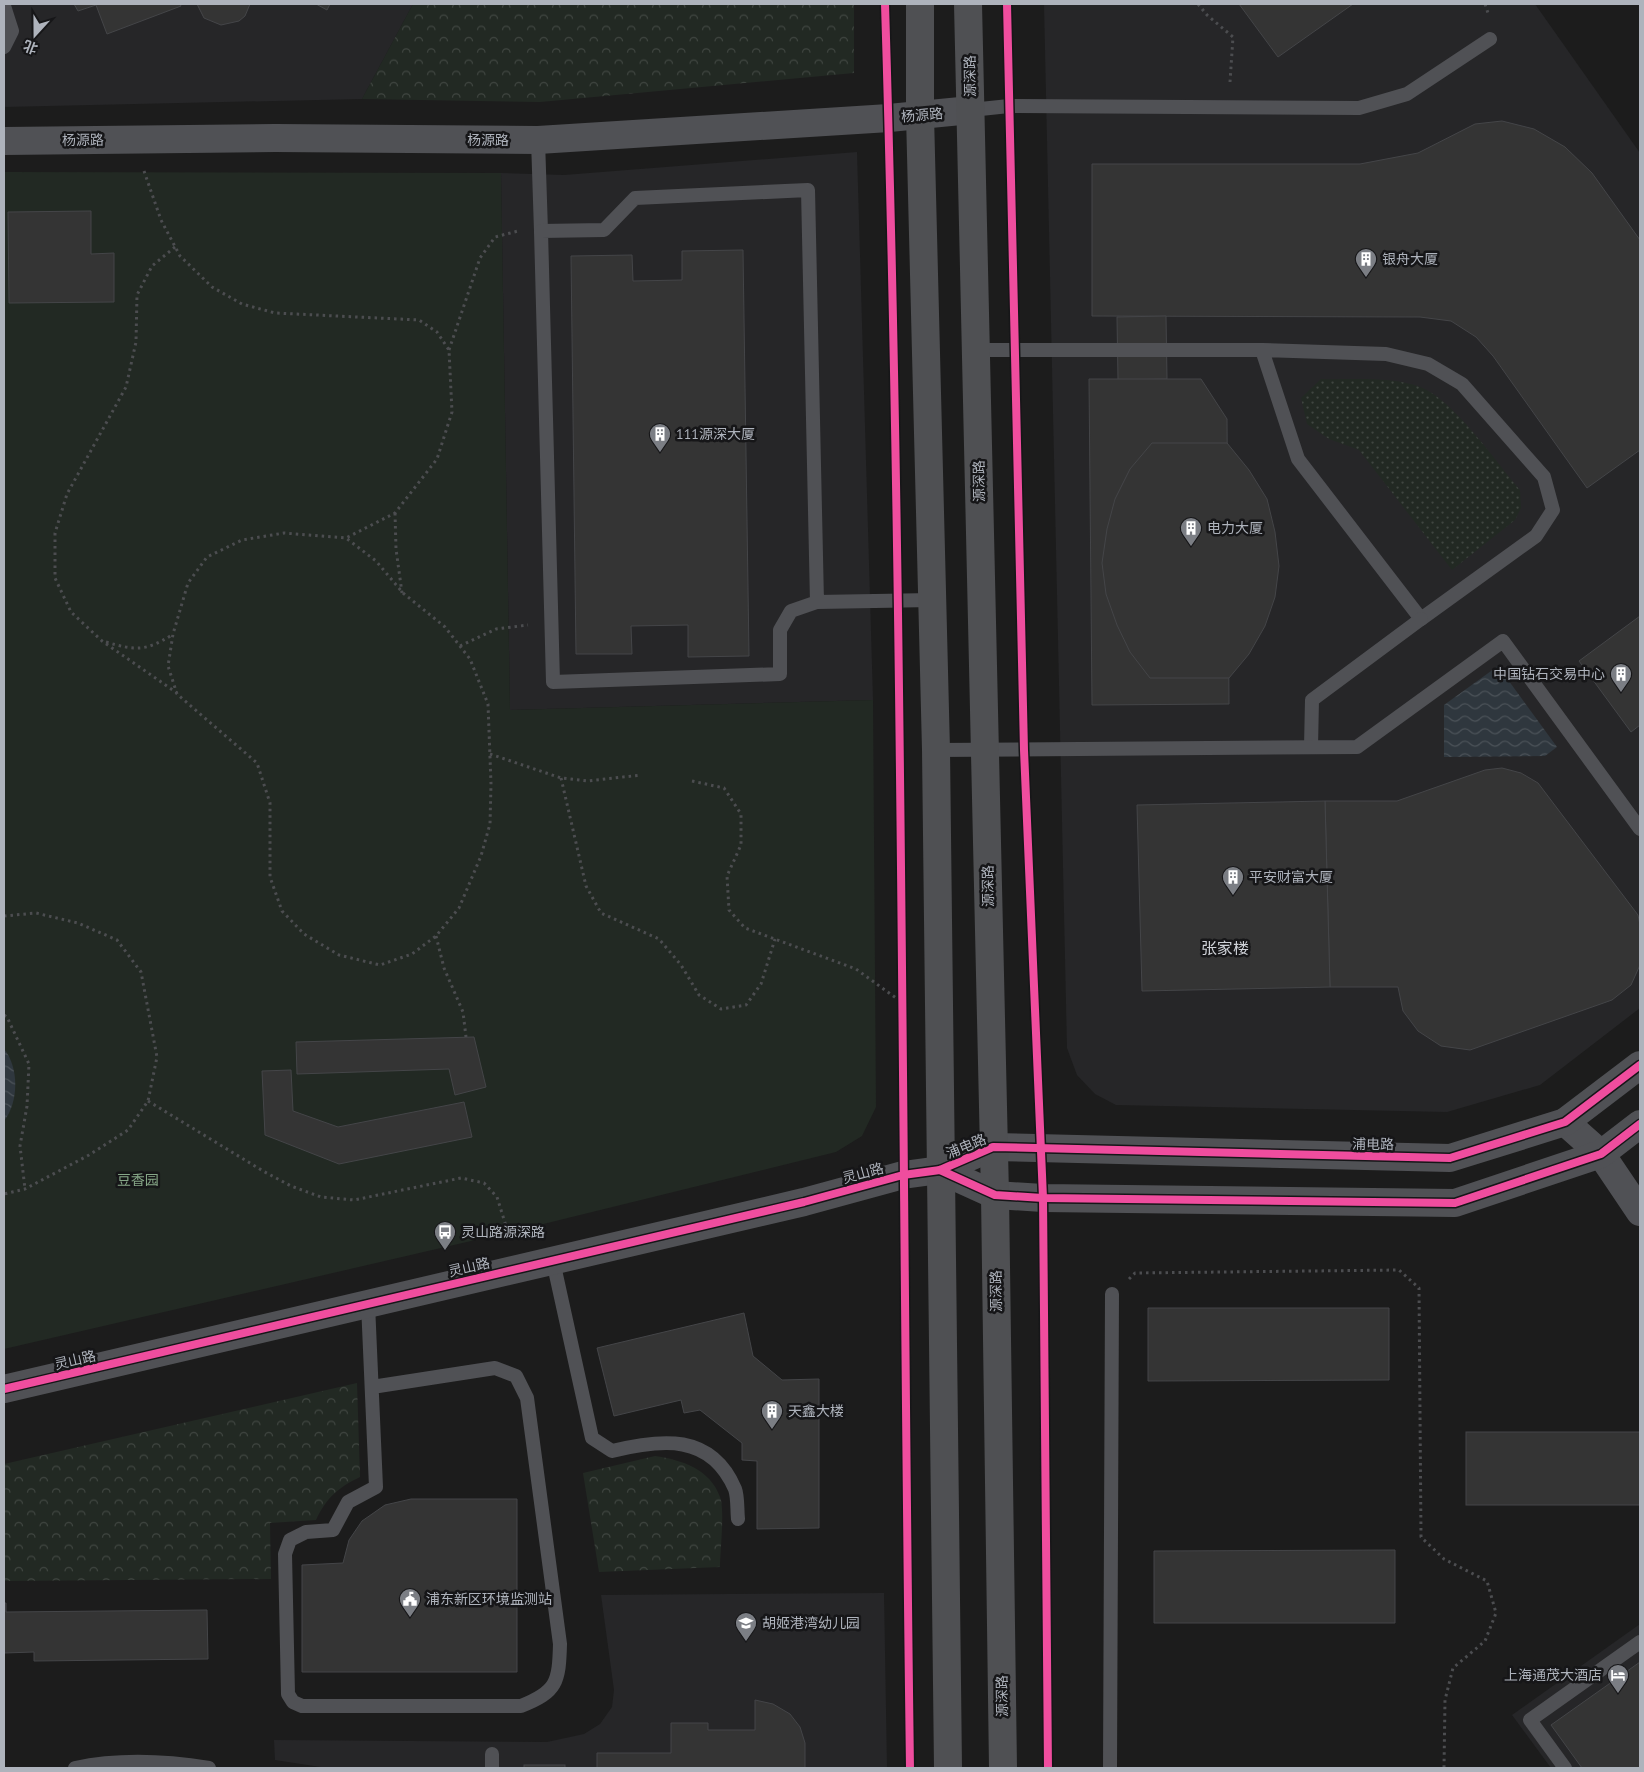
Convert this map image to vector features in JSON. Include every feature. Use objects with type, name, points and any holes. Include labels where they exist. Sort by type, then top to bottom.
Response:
[{"type":"main road","points":[[920,4],[920,115],[936,750],[948,1768]]},
{"type":"main road","name":"源深路","points":[[968,4],[995,1195],[1003,1768]]},
{"type":"street","name":"杨源路","points":[[4,141],[275,138],[538,140],[971,110]]},
{"type":"street","name":"浦电路","points":[[940,1170],[993,1147],[1450,1158],[1564,1122],[1640,1065]]},
{"type":"street","points":[[1564,1122],[1601,1154],[1640,1212]]},
{"type":"street","name":"浦电路","points":[[940,1170],[995,1195],[1043,1198],[1454,1203],[1601,1154],[1640,1124]]},
{"type":"street","name":"灵山路","points":[[4,1389],[804,1202],[903,1175],[940,1170]]},
{"type":"lane","points":[[4,6],[12,31],[4,47]]},
{"type":"lane","points":[[971,110],[1009,106],[1360,108],[1408,94],[1490,39]]},
{"type":"lane","points":[[538,140],[553,682],[780,674],[780,630],[791,611],[817,602],[932,600]]},
{"type":"lane","points":[[541,232],[604,230],[635,198],[808,190],[817,602]]},
{"type":"lane","points":[[976,350],[1262,350],[1386,354],[1428,364],[1462,384],[1544,477],[1553,510],[1536,536],[1312,700],[1311,747]]},
{"type":"lane","points":[[1262,350],[1298,458],[1421,619]]},
{"type":"lane","points":[[936,750],[1357,747],[1503,641],[1640,829]]},
{"type":"lane","points":[[553,1261],[592,1438],[612,1451],[664,1442],[694,1446],[720,1464],[736,1490],[738,1519]]},
{"type":"lane","points":[[1110,1768],[1112,1294]]},
{"type":"lane","points":[[368,1304],[376,1488],[348,1502],[333,1530],[306,1532],[290,1540],[285,1554],[288,1694],[293,1702],[302,1706],[520,1706],[543,1698],[556,1680],[560,1663],[560,1644],[526,1398],[516,1376],[495,1368],[372,1387]]},
{"type":"lane","points":[[1565,1768],[1530,1720],[1640,1642]]},
{"type":"lane","points":[[492,1754],[492,1768]]},
{"type":"lane","points":[[75,1768],[95,1764],[150,1762],[209,1768]]},
{"type":"path","points":[[1198,4],[1206,15],[1233,37],[1228,107]]},
{"type":"path","points":[[133,140],[161,220],[175,247],[180,256],[212,287],[242,304],[275,313],[419,320],[438,332],[448,350]]},
{"type":"path","points":[[177,694],[168,666],[173,634],[188,583],[207,557],[242,540],[284,533],[346,538],[395,513],[437,459],[452,412],[448,350],[480,258],[495,237],[512,231],[541,232]]},
{"type":"path","points":[[175,247],[152,266],[137,295],[136,342],[126,387],[67,494],[55,533],[55,578],[71,612],[102,641],[177,694],[257,763],[270,803],[270,877],[282,911],[304,934],[339,955],[380,965],[412,954],[436,936],[459,908],[481,856],[490,824],[488,704],[470,659],[445,627],[402,593],[376,561],[346,538]]},
{"type":"path","points":[[395,513],[396,549],[402,593]]},
{"type":"path","points":[[460,646],[496,628],[520,624],[551,626]]},
{"type":"path","points":[[102,641],[131,650],[153,646],[173,634]]},
{"type":"path","points":[[490,754],[561,778],[588,780],[640,775]]},
{"type":"path","points":[[561,778],[586,886],[601,913],[659,939],[681,965],[700,995],[721,1008],[746,1006],[761,984],[775,939]]},
{"type":"path","points":[[692,781],[724,788],[741,814],[741,844],[728,876],[729,910],[745,928],[856,969],[902,1001],[939,1042]]},
{"type":"path","points":[[4,916],[36,913],[78,923],[117,940],[141,972],[156,1057],[148,1101],[128,1130],[89,1155],[25,1189],[4,1194]]},
{"type":"path","points":[[436,936],[444,968],[463,1012],[466,1037]]},
{"type":"path","points":[[902,991],[902,1010]]},
{"type":"path","points":[[4,1015],[8,1017],[29,1064],[27,1106],[20,1146],[25,1189]]},
{"type":"path","points":[[148,1101],[263,1171],[291,1186],[321,1197],[354,1200],[461,1178],[484,1183],[498,1197],[518,1269]]},
{"type":"path","points":[[1112,1294],[1135,1273],[1399,1270],[1419,1288],[1421,1536],[1444,1559],[1487,1581],[1496,1613],[1485,1641],[1453,1668],[1445,1700],[1444,1768]]},
{"type":"shaded area","points":[[4,4],[413,4],[362,99],[4,107]]},
{"type":"shaded area","points":[[1044,4],[1535,4],[1640,153],[1640,1008],[1540,1085],[1447,1112],[1116,1105],[1095,1094],[1077,1075],[1067,1048]]},
{"type":"shaded area","points":[[857,152],[873,700],[510,710],[501,173],[564,175]]},
{"type":"shaded area","name":"胡姬港湾幼儿园","points":[[884,1593],[887,1768],[327,1768],[275,1760],[274,1740],[547,1742],[584,1734],[600,1724],[612,1707],[614,1690],[601,1595]]},
{"type":"shaded area","points":[[1640,1624],[1640,1768],[1551,1768],[1512,1715]]},
{"type":"green space","points":[[413,4],[854,4],[854,73],[540,102],[362,99]]},
{"type":"green space","name":"豆香园","points":[[4,172],[501,173],[510,710],[873,700],[876,1107],[862,1136],[836,1152],[519,1230],[4,1349]]},
{"type":"green space","points":[[1321,379],[1396,381],[1420,387],[1433,394],[1460,417],[1520,490],[1521,508],[1515,520],[1452,570],[1359,450],[1329,439],[1307,424],[1301,398]]},
{"type":"green space","points":[[357,1383],[360,1477],[334,1494],[324,1505],[316,1520],[270,1523],[271,1579],[4,1581],[4,1464]]},
{"type":"green space","points":[[655,1456],[685,1463],[702,1473],[715,1487],[720,1497],[722,1511],[720,1567],[599,1572],[583,1473]]},
{"type":"water","points":[[1498,666],[1557,747],[1545,756],[1444,757],[1444,705]]},
{"type":"water","points":[[4,1049],[9,1056],[15,1075],[15,1095],[4,1121]]},
{"type":"building","points":[[74,4],[180,4],[181,6],[107,34],[96,5],[78,11]]},
{"type":"building","points":[[197,4],[250,4],[245,16],[239,21],[221,25],[204,18]]},
{"type":"building","points":[[316,4],[330,4],[327,10]]},
{"type":"building","points":[[1239,4],[1353,4],[1278,57]]},
{"type":"building","name":"银舟大厦","points":[[1502,121],[1534,129],[1565,147],[1592,173],[1640,240],[1640,450],[1587,488],[1493,356],[1476,337],[1451,321],[1420,317],[1092,316],[1092,164],[1360,164],[1418,153],[1475,124]]},
{"type":"building","points":[[91,211],[91,254],[114,253],[114,302],[9,303],[8,212]]},
{"type":"building","name":"111源深大厦","points":[[743,250],[749,656],[688,657],[688,625],[631,626],[632,654],[576,654],[571,256],[632,255],[633,281],[682,280],[682,251]]},
{"type":"building","points":[[1166,316],[1167,379],[1118,380],[1117,317]]},
{"type":"building","points":[[1089,379],[1201,379],[1227,419],[1229,704],[1092,705]]},
{"type":"building","name":"电力大厦","points":[[1152,443],[1227,443],[1249,470],[1267,499],[1275,532],[1279,566],[1275,597],[1265,626],[1249,654],[1229,678],[1150,678],[1130,652],[1117,625],[1106,594],[1102,563],[1107,529],[1115,499],[1130,469]]},
{"type":"building","name":"中国钻石交易中心","points":[[1640,616],[1640,725],[1631,732],[1579,661]]},
{"type":"building","points":[[1502,768],[1521,773],[1538,783],[1638,915],[1640,925],[1640,965],[1631,985],[1612,1000],[1470,1050],[1441,1046],[1418,1031],[1403,1011],[1398,987],[1330,987],[1325,801],[1397,801],[1485,770]]},
{"type":"building","name":"平安财富大厦","points":[[1325,801],[1330,987],[1142,991],[1137,805]]},
{"type":"building","points":[[474,1037],[486,1087],[455,1095],[449,1069],[297,1074],[296,1042]]},
{"type":"building","points":[[291,1070],[293,1111],[338,1127],[464,1102],[472,1137],[339,1164],[265,1135],[262,1071]]},
{"type":"building","points":[[1148,1308],[1389,1308],[1389,1380],[1148,1381]]},
{"type":"building","name":"天鑫大楼","points":[[744,1313],[753,1356],[782,1380],[819,1379],[819,1528],[757,1529],[757,1461],[742,1460],[742,1443],[700,1410],[684,1413],[681,1400],[614,1416],[597,1348]]},
{"type":"building","points":[[1466,1432],[1640,1432],[1640,1505],[1466,1505]]},
{"type":"building","name":"浦东新区环境监测站","points":[[411,1499],[517,1499],[517,1672],[302,1672],[302,1565],[343,1563],[349,1540],[362,1521],[385,1505]]},
{"type":"building","points":[[1395,1550],[1395,1623],[1154,1623],[1154,1551]]},
{"type":"building","points":[[4,1603],[6,1603],[6,1612],[207,1610],[208,1659],[34,1661],[34,1652],[4,1653]]},
{"type":"building","name":"上海通茂大酒店","points":[[1640,1662],[1640,1768],[1582,1768],[1551,1725]]},
{"type":"building","points":[[755,1700],[773,1704],[790,1714],[800,1727],[805,1743],[805,1768],[597,1768],[597,1753],[671,1753],[671,1723],[708,1723],[708,1730],[755,1730]]},
{"type":"building","points":[[524,1765],[565,1765],[565,1768],[524,1768]]},
{"type":"cycle path","points":[[885,4],[899,666],[910,1768]]},
{"type":"cycle path","points":[[1007,4],[1024,750],[1043,1198],[1048,1768]]},
{"type":"cycle path","points":[[4,1389],[804,1202],[903,1175],[940,1170],[993,1147],[1450,1158],[1565,1122],[1640,1065]]},
{"type":"cycle path","points":[[940,1170],[995,1195],[1043,1198],[1455,1203],[1601,1154],[1640,1124]]},
{"type":"place","name":"银舟大厦","points":[[1366,278]]},
{"type":"place","name":"111源深大厦","points":[[660,453]]},
{"type":"place","name":"电力大厦","points":[[1191,547]]},
{"type":"place","name":"中国钻石交易中心","points":[[1621,693]]},
{"type":"place","name":"平安财富大厦","points":[[1233,896]]},
{"type":"place","name":"灵山路源深路","points":[[445,1251]]},
{"type":"place","name":"天鑫大楼","points":[[772,1430]]},
{"type":"place","name":"浦东新区环境监测站","points":[[410,1618]]},
{"type":"place","name":"胡姬港湾幼儿园","points":[[746,1642]]},
{"type":"place","name":"上海通茂大酒店","points":[[1618,1694]]},
{"type":"district","name":"张家楼","points":[[1225,948]]}]
